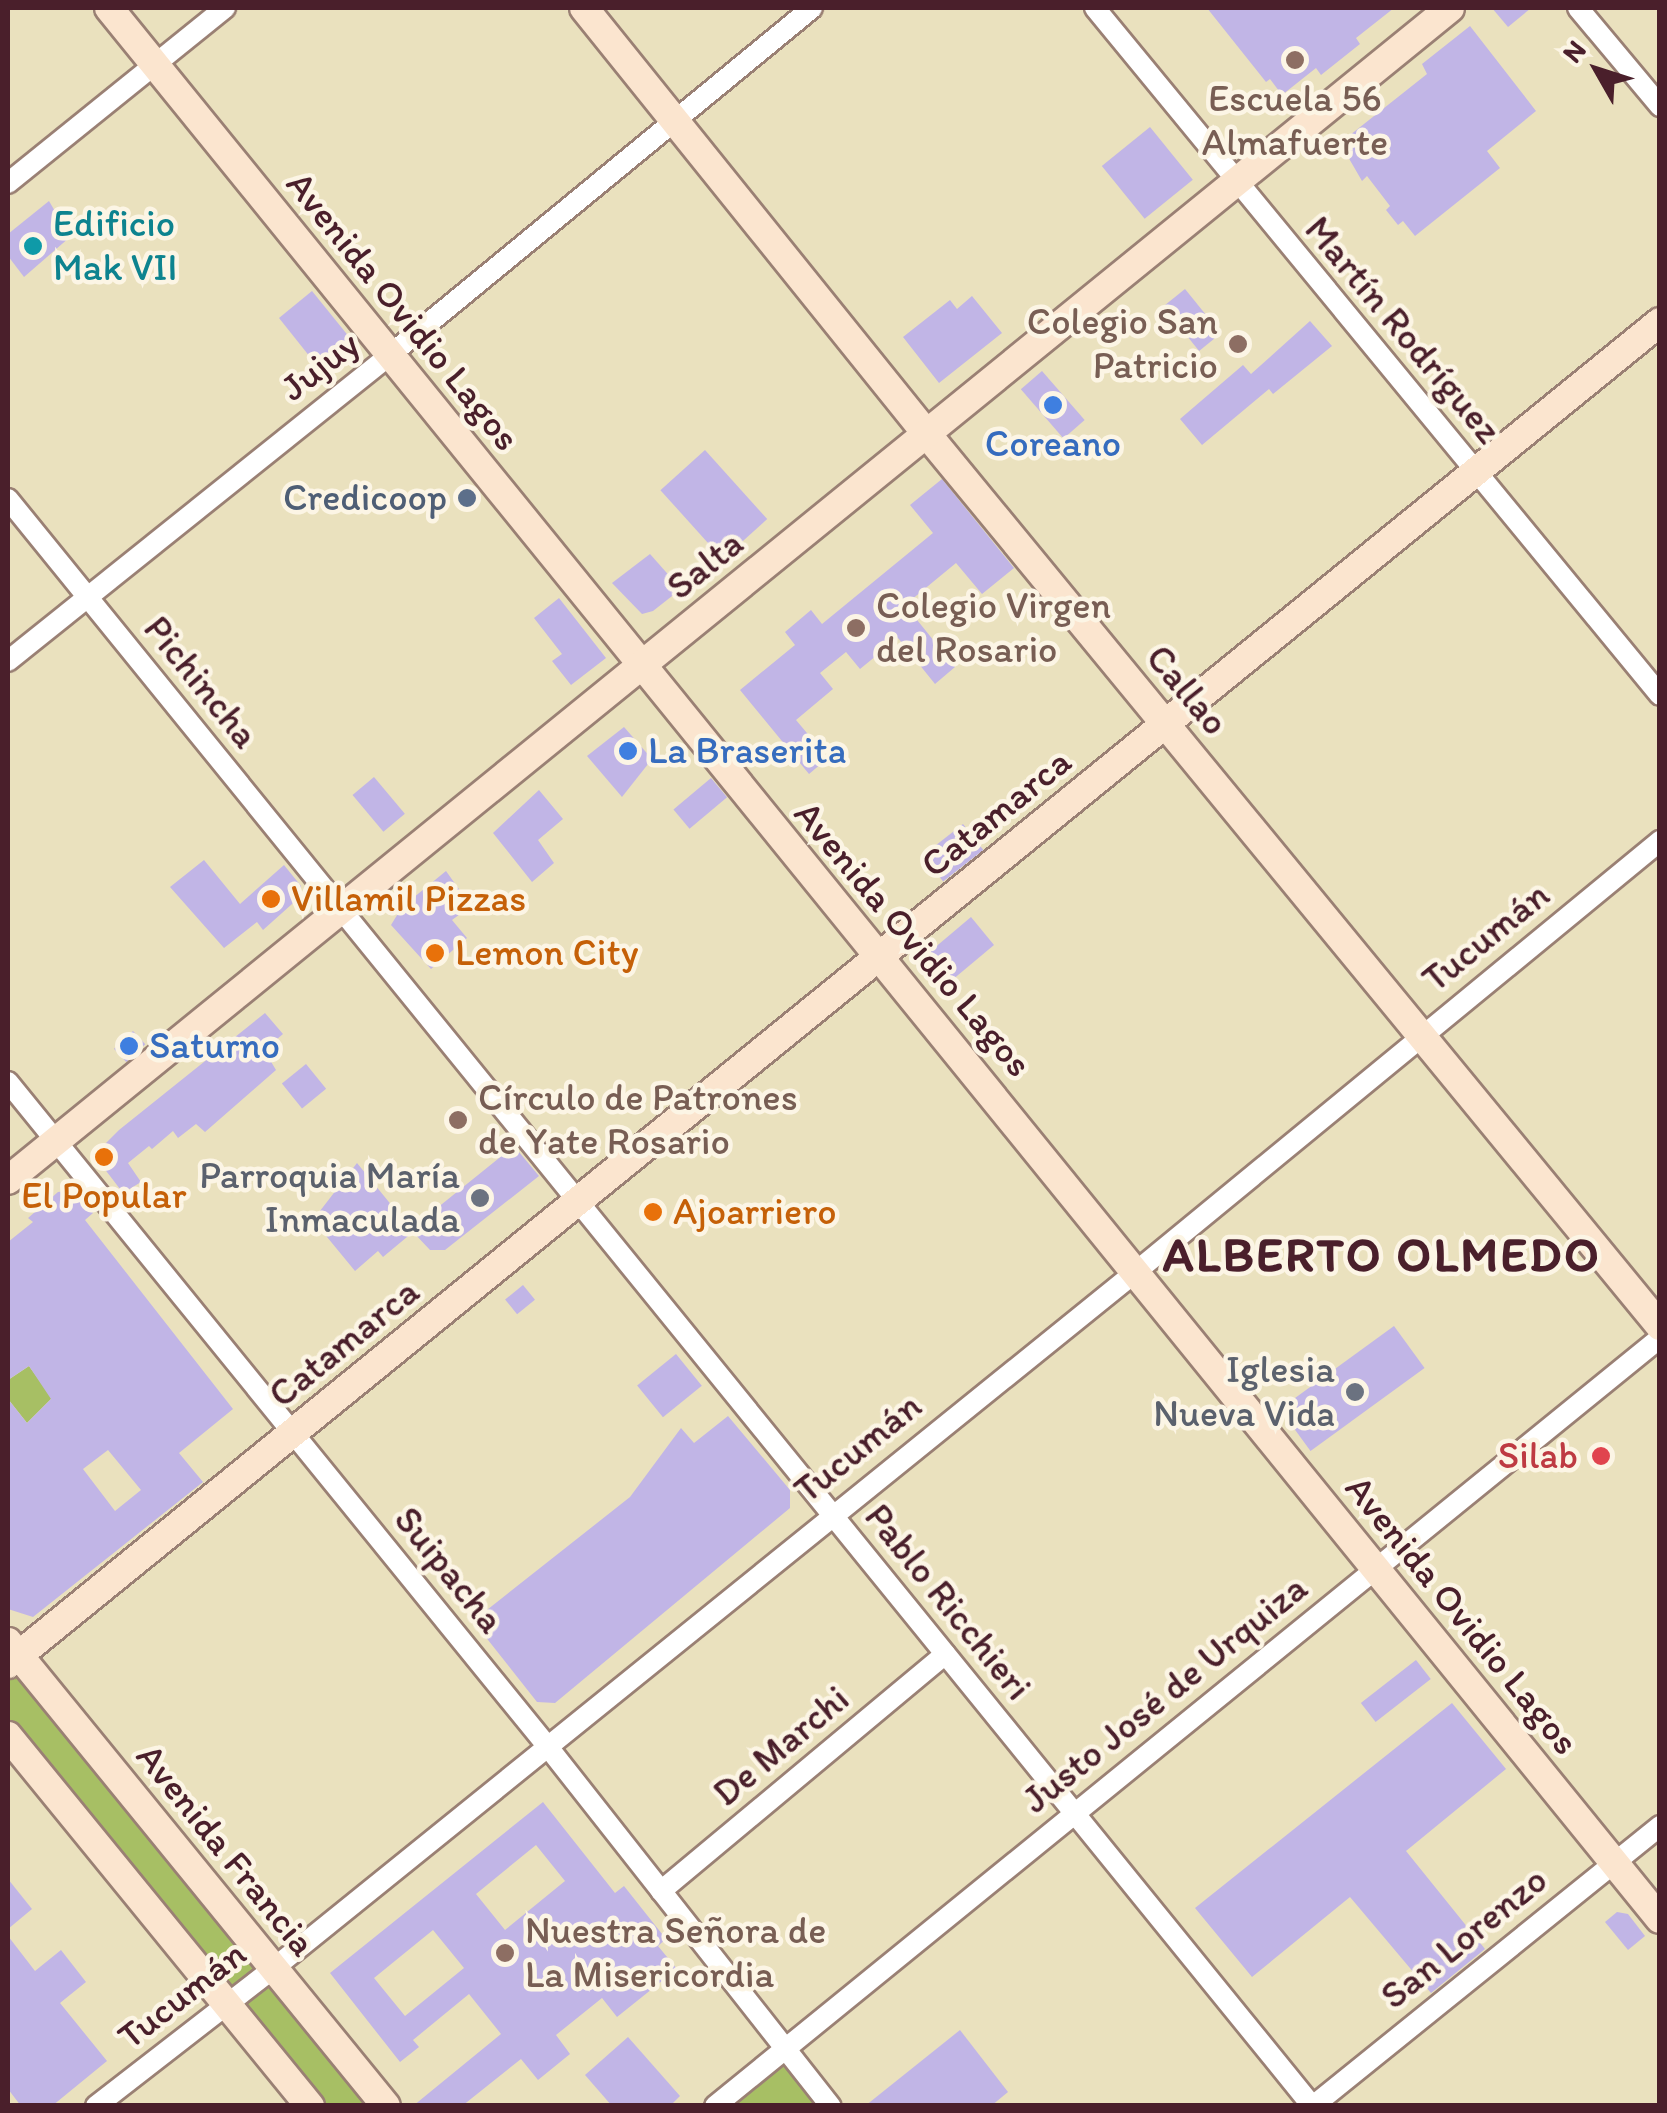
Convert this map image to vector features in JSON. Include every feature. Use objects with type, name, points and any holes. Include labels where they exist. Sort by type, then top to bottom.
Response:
[{"type":"main road","name":"Avenida Ovidio Lagos","points":[[109,8],[640,666],[1138,1270],[1660,1919]]},
{"type":"main road","name":"Callao","points":[[584,8],[926,433],[1660,1326]]},
{"type":"main road","name":"Salta","points":[[8,1180],[1450,8]]},
{"type":"main road","name":"Catamarca","points":[[11,1654],[292,1433],[1660,322]]},
{"type":"main road","name":"Avenida Francia","points":[[11,1654],[386,2106]]},
{"type":"main road","points":[[8,1736],[310,2106]]},
{"type":"street","points":[[8,183],[225,8]]},
{"type":"street","name":"Jujuy","points":[[8,661],[391,354],[812,8]]},
{"type":"street","name":"Martín Rodríguez","points":[[1095,8],[1660,696]]},
{"type":"street","points":[[1578,8],[1660,106]]},
{"type":"street","name":"Pichincha","points":[[8,499],[340,909]]},
{"type":"street","name":"Tucumán","points":[[96,2106],[274,1968],[1138,1270],[1660,840]]},
{"type":"street","name":"Pablo Ricchieri","points":[[340,909],[1312,2106]]},
{"type":"street","name":"Suipacha","points":[[8,1082],[548,1747],[831,2106]]},
{"type":"street","name":"Justo José de Urquiza","points":[[714,2106],[1660,1338]]},
{"type":"street","name":"De Marchi","points":[[662,1891],[945,1654]]},
{"type":"street","name":"San Lorenzo","points":[[1312,2106],[1660,1826]]},
{"type":"green space","points":[[29,1366],[52,1398],[27,1423],[8,1399],[8,1380]]},
{"type":"green space","points":[[8,1642],[386,2105],[310,2105],[8,1736]]},
{"type":"green space","points":[[785,2048],[831,2106],[715,2106]]},
{"type":"building","name":"Escuela 56 Almafuerte","points":[[1207,8],[1394,8],[1356,38],[1360,44],[1321,75],[1316,68],[1282,95],[1270,79],[1266,82]]},
{"type":"building","points":[[1492,8],[1531,8],[1508,27]]},
{"type":"building","points":[[1470,26],[1536,111],[1487,151],[1500,168],[1415,236],[1403,221],[1398,225],[1386,210],[1390,206],[1367,176],[1362,181],[1340,143],[1427,74],[1422,64]]},
{"type":"building","points":[[1150,127],[1193,180],[1145,219],[1102,166]]},
{"type":"building","name":"Edificio Mak VII","points":[[49,201],[70,237],[24,277],[8,256],[8,234]]},
{"type":"building","points":[[1185,289],[1221,333],[1199,351],[1163,307]]},
{"type":"building","points":[[312,291],[350,338],[345,362],[326,377],[279,318]]},
{"type":"building","points":[[972,296],[1002,333],[939,383],[903,337],[950,300],[957,309]]},
{"type":"building","points":[[1310,321],[1332,346],[1273,394],[1269,389],[1202,445],[1180,419],[1243,365],[1251,374]]},
{"type":"building","name":"Coreano","points":[[1042,371],[1085,420],[1064,438],[1021,389]]},
{"type":"building","points":[[705,450],[767,519],[723,559],[660,490]]},
{"type":"building","name":"Colegio Virgen del Rosario","points":[[942,479],[1014,568],[982,594],[956,563],[905,605],[955,667],[935,684],[898,638],[860,669],[846,652],[820,673],[833,689],[796,720],[828,758],[809,774],[740,690],[795,645],[785,632],[811,610],[822,624],[933,533],[910,505]]},
{"type":"building","points":[[650,554],[681,589],[653,611],[642,614],[612,583]]},
{"type":"building","points":[[559,598],[606,658],[571,685],[552,661],[562,654],[534,618]]},
{"type":"building","points":[[624,727],[652,759],[622,797],[587,756]]},
{"type":"building","points":[[374,777],[405,814],[383,832],[353,795]]},
{"type":"building","points":[[711,778],[727,797],[690,829],[673,809]]},
{"type":"building","points":[[539,790],[563,819],[538,840],[554,863],[532,882],[493,833]]},
{"type":"building","points":[[963,824],[983,850],[943,881],[923,855]]},
{"type":"building","points":[[204,860],[240,904],[284,865],[301,886],[301,896],[263,930],[257,922],[224,948],[170,887]]},
{"type":"building","points":[[446,871],[471,906],[452,920],[467,938],[431,969],[391,925],[402,907]]},
{"type":"building","points":[[971,917],[994,945],[939,991],[924,972],[926,955]]},
{"type":"building","points":[[265,1013],[283,1034],[264,1050],[276,1070],[205,1132],[196,1124],[178,1138],[173,1131],[152,1149],[149,1146],[128,1163],[141,1182],[123,1193],[94,1155],[119,1130]]},
{"type":"building","name":"Saturno","points":[[133,1031],[145,1044],[126,1062],[114,1049]]},
{"type":"building","points":[[306,1064],[326,1089],[302,1108],[282,1084]]},
{"type":"building","points":[[514,1146],[539,1176],[445,1250],[430,1250],[413,1232],[383,1257],[378,1251],[355,1271],[313,1220],[357,1163],[411,1229]]},
{"type":"building","points":[[58,1192],[79,1196],[93,1213],[85,1220],[233,1409],[179,1453],[203,1482],[33,1617],[8,1609],[8,1399],[27,1423],[51,1399],[29,1366],[8,1380],[8,1242],[33,1222],[28,1218]],"holes":[[[108,1450],[141,1490],[115,1511],[83,1469]]]},
{"type":"building","points":[[523,1285],[535,1300],[517,1314],[505,1299]]},
{"type":"building","name":"Iglesia Nueva Vida","points":[[1394,1326],[1425,1368],[1310,1451],[1280,1409]]},
{"type":"building","points":[[676,1354],[702,1386],[663,1417],[637,1385]]},
{"type":"building","points":[[728,1416],[790,1490],[790,1508],[555,1703],[537,1702],[473,1621],[630,1497],[681,1428],[694,1443]]},
{"type":"building","points":[[1416,1660],[1431,1679],[1376,1722],[1361,1703]]},
{"type":"building","points":[[1452,1703],[1506,1769],[1406,1851],[1485,1949],[1431,1993],[1350,1897],[1252,1977],[1195,1908]]},
{"type":"building","points":[[543,1802],[615,1893],[624,1886],[666,1939],[658,1946],[677,1969],[617,2017],[602,1998],[556,2035],[570,2054],[538,2080],[521,2059],[462,2106],[413,2106],[501,2034],[469,1994],[413,2040],[419,2047],[400,2062],[330,1973]],"holes":[[[536,1845],[565,1881],[505,1930],[476,1894]],[[433,1930],[464,1968],[405,2016],[374,1978]]]},
{"type":"building","points":[[8,1879],[32,1909],[8,1929]]},
{"type":"building","points":[[1617,1912],[1628,1914],[1645,1936],[1628,1950],[1605,1922]]},
{"type":"building","points":[[8,1936],[35,1971],[61,1950],[86,1982],[60,2003],[107,2061],[52,2106],[21,2106],[8,2089]]},
{"type":"building","points":[[960,2030],[1008,2092],[991,2106],[865,2106]]},
{"type":"building","points":[[628,2037],[680,2096],[670,2106],[612,2106],[585,2075]]},
{"type":"place","name":"Escuela 56 Almafuerte","points":[[1295,60]]},
{"type":"place","name":"Edificio Mak VII","points":[[33,246]]},
{"type":"place","name":"Colegio San Patricio","points":[[1238,344]]},
{"type":"place","name":"Coreano","points":[[1053,405]]},
{"type":"place","name":"Credicoop","points":[[467,498]]},
{"type":"place","name":"Colegio Virgen del Rosario","points":[[856,628]]},
{"type":"place","name":"La Braserita","points":[[628,751]]},
{"type":"place","name":"Villamil Pizzas","points":[[271,899]]},
{"type":"place","name":"Lemon City","points":[[435,953]]},
{"type":"place","name":"Saturno","points":[[129,1046]]},
{"type":"place","name":"Círculo de Patrones de Yate Rosario","points":[[458,1120]]},
{"type":"place","name":"El Popular","points":[[104,1157]]},
{"type":"place","name":"Parroquia María Inmaculada","points":[[480,1198]]},
{"type":"place","name":"Ajoarriero","points":[[653,1212]]},
{"type":"place","name":"Iglesia Nueva Vida","points":[[1355,1392]]},
{"type":"place","name":"Silab","points":[[1601,1456]]},
{"type":"place","name":"Nuestra Señora de La Misericordia","points":[[505,1953]]},
{"type":"district","name":"ALBERTO OLMEDO","points":[[1382,1255]]}]
